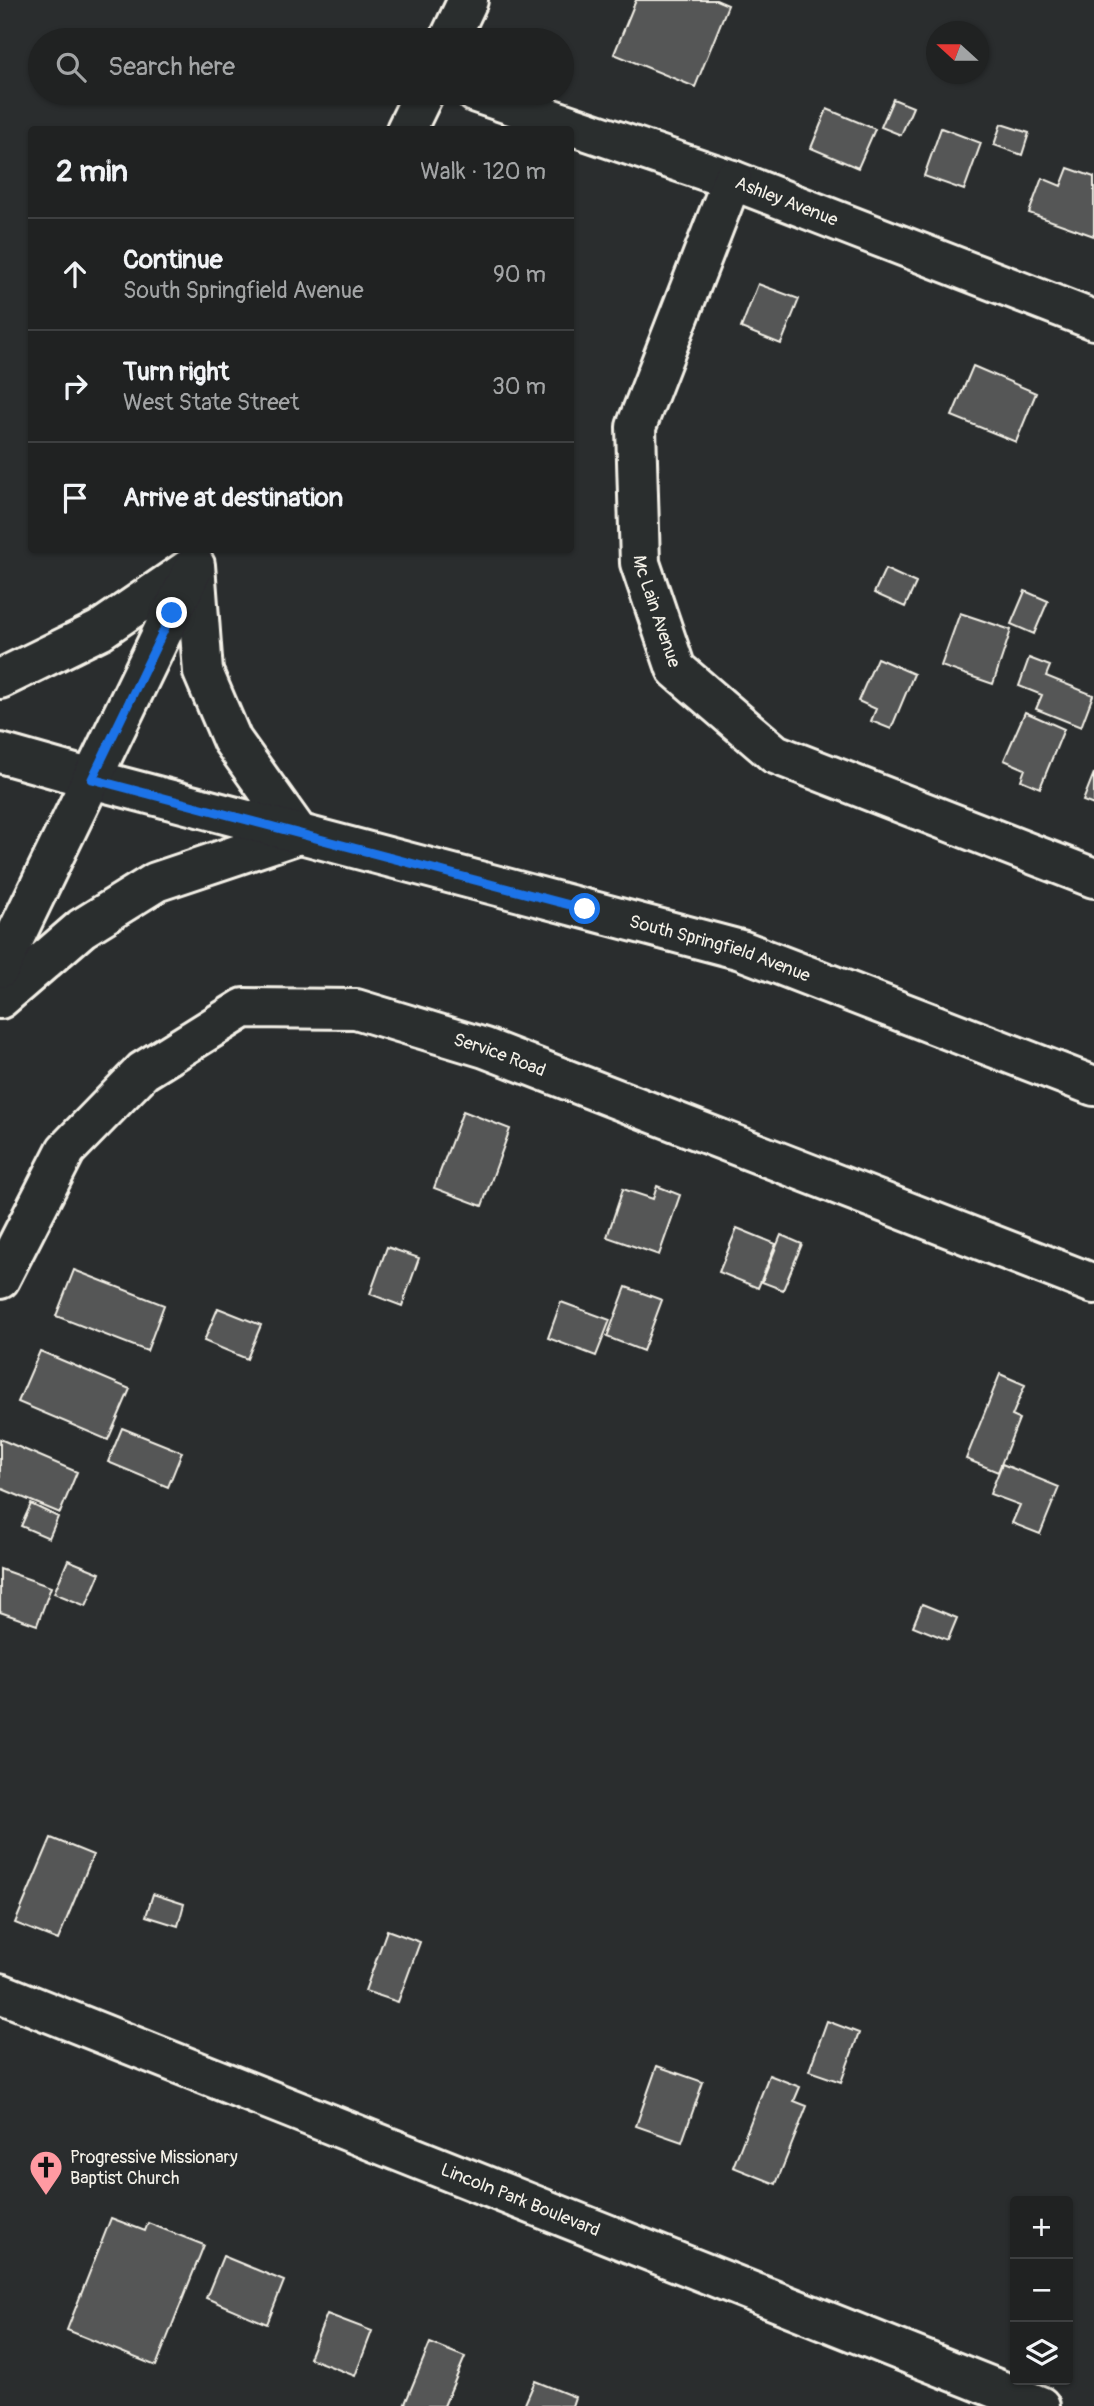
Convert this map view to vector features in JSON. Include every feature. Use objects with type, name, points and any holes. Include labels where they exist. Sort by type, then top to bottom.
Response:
[{"type":"street","points":[[455,28],[468,0]]},
{"type":"street","points":[[408,126],[418,105]]},
{"type":"street","name":"Ashley Avenue","points":[[511,105],[573,126]]},
{"type":"street","name":"Ashley Avenue","points":[[574,126],[732,180],[1094,320]]},
{"type":"street","name":"Mc Lain Avenue","points":[[732,180],[636,427],[640,563],[676,669],[775,754],[1094,878]]},
{"type":"street","points":[[0,679],[100,630],[199,557]]},
{"type":"street","points":[[0,968],[199,557]]},
{"type":"street","points":[[0,999],[82,928],[156,882],[299,834],[232,740],[202,672],[199,557]]},
{"type":"street","name":"South Springfield Avenue","points":[[0,753],[741,950],[1094,1086]]},
{"type":"street","name":"Service Road","points":[[0,1279],[66,1150],[143,1072],[244,1008],[356,1009],[485,1048],[1094,1284]]},
{"type":"street","name":"Lincoln Park Boulevard","points":[[0,1993],[1040,2406]]},
{"type":"building","points":[[636,0],[716,0],[728,5],[695,87],[614,54]]},
{"type":"building","points":[[893,99],[913,107],[901,135],[881,127]]},
{"type":"building","points":[[827,109],[875,129],[858,168],[811,148]]},
{"type":"building","points":[[1001,124],[1029,133],[1022,155],[994,145]]},
{"type":"building","points":[[941,128],[981,143],[964,190],[924,176]]},
{"type":"building","points":[[1068,168],[1094,177],[1094,236],[1029,213],[1042,178],[1061,186]]},
{"type":"building","points":[[758,284],[799,299],[781,344],[741,328]]},
{"type":"building","points":[[973,366],[1036,393],[1016,442],[952,416]]},
{"type":"building","points":[[885,569],[916,583],[905,607],[874,593]]},
{"type":"building","points":[[1025,591],[1048,601],[1034,634],[1011,624]]},
{"type":"building","points":[[960,613],[1011,630],[993,684],[941,666]]},
{"type":"building","points":[[877,658],[914,674],[891,729],[871,721],[876,709],[858,701]]},
{"type":"building","points":[[1029,658],[1050,666],[1046,676],[1093,695],[1081,727],[1036,709],[1042,695],[1019,686]]},
{"type":"building","points":[[1025,712],[1064,729],[1040,788],[1021,780],[1025,769],[1004,760]]},
{"type":"building","points":[[1094,773],[1094,805],[1083,801]]},
{"type":"building","points":[[463,1111],[510,1129],[482,1206],[434,1188]]},
{"type":"building","points":[[657,1186],[680,1195],[659,1255],[607,1237],[623,1189],[653,1199]]},
{"type":"building","points":[[737,1228],[776,1244],[758,1288],[719,1272]]},
{"type":"building","points":[[781,1235],[802,1244],[783,1290],[762,1282]]},
{"type":"building","points":[[387,1247],[419,1258],[402,1306],[370,1294]]},
{"type":"building","points":[[74,1270],[164,1305],[147,1351],[56,1316]]},
{"type":"building","points":[[626,1287],[662,1300],[643,1351],[607,1337]]},
{"type":"building","points":[[561,1302],[610,1320],[596,1356],[548,1338]]},
{"type":"building","points":[[218,1308],[261,1325],[247,1359],[204,1341]]},
{"type":"building","points":[[40,1351],[130,1389],[108,1440],[18,1402]]},
{"type":"building","points":[[1000,1374],[1025,1385],[1012,1416],[1019,1419],[998,1472],[966,1459]]},
{"type":"building","points":[[122,1428],[182,1452],[168,1487],[108,1462]]},
{"type":"building","points":[[0,1439],[77,1472],[60,1513],[0,1488]]},
{"type":"building","points":[[1002,1464],[1059,1487],[1040,1534],[1012,1523],[1020,1505],[990,1494]]},
{"type":"building","points":[[31,1504],[58,1517],[49,1538],[21,1526]]},
{"type":"building","points":[[68,1560],[100,1573],[86,1606],[54,1593]]},
{"type":"building","points":[[0,1569],[51,1587],[37,1625],[0,1612]]},
{"type":"building","points":[[922,1604],[957,1618],[948,1640],[913,1626]]},
{"type":"building","points":[[51,1838],[93,1855],[58,1940],[15,1923]]},
{"type":"building","points":[[153,1894],[184,1904],[178,1926],[146,1916]]},
{"type":"building","points":[[387,1930],[420,1942],[398,2002],[365,1991]]},
{"type":"building","points":[[827,2021],[859,2033],[841,2082],[809,2071]]},
{"type":"building","points":[[657,2066],[703,2082],[682,2142],[636,2126]]},
{"type":"building","points":[[769,2075],[800,2087],[794,2101],[807,2106],[776,2184],[733,2167]]},
{"type":"building","points":[[111,2218],[145,2231],[148,2223],[204,2245],[156,2366],[67,2330]]},
{"type":"building","points":[[223,2256],[284,2281],[267,2324],[206,2298]]},
{"type":"building","points":[[327,2314],[372,2331],[355,2376],[309,2358]]},
{"type":"building","points":[[430,2343],[465,2357],[444,2406],[404,2406]]},
{"type":"building","points":[[535,2381],[575,2397],[572,2406],[524,2406]]},
{"type":"place","name":"Progressive Missionary Baptist Church","points":[[46,2197]]},
{"type":"route","points":[[172,613],[92,779],[585,909]]}]
